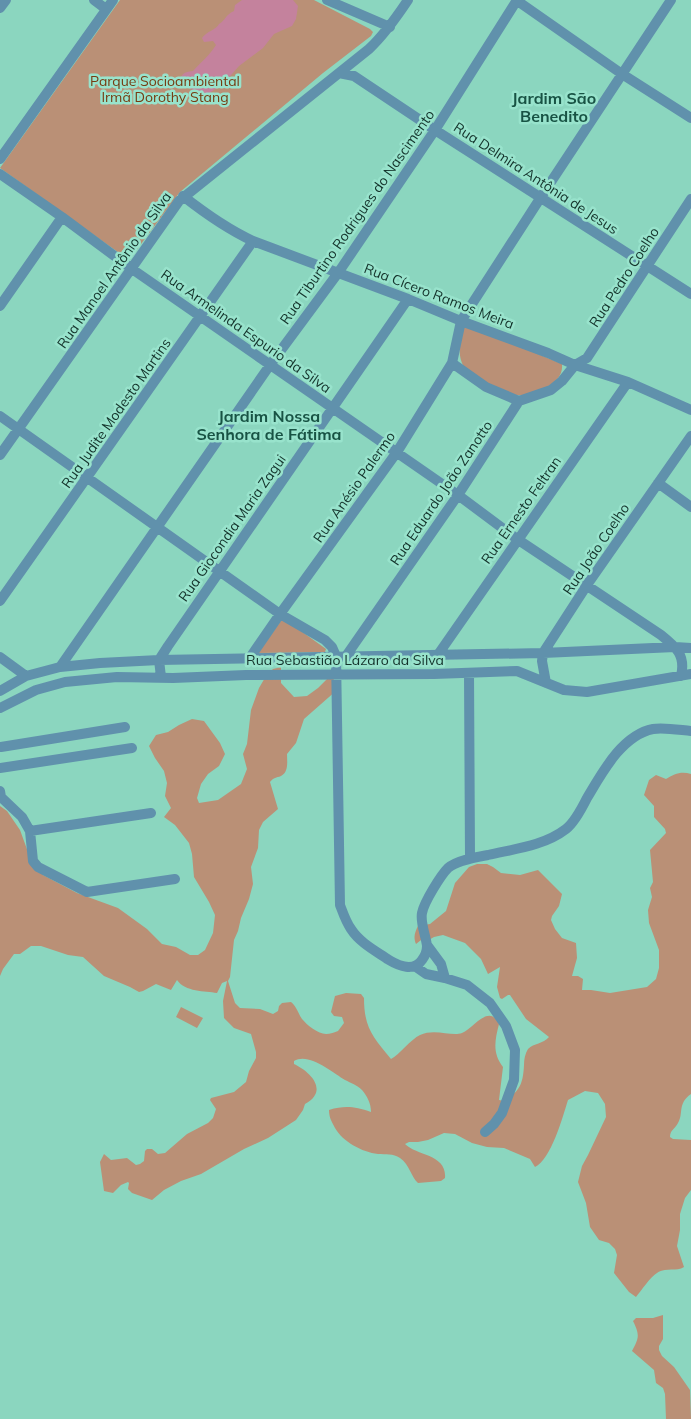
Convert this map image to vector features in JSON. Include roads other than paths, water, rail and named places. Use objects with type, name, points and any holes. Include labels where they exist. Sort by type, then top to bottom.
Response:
[{"type":"street","points":[[0,8],[6,0]]},
{"type":"street","points":[[0,158],[109,4],[94,0]]},
{"type":"street","points":[[327,0],[390,27]]},
{"type":"street","name":"Rua Manoel Antônio da Silva","points":[[0,455],[183,196],[219,170],[369,49],[390,27],[408,0]]},
{"type":"street","points":[[516,0],[622,74],[691,118]]},
{"type":"street","name":"Rua Tiburtino Rodrigues do Nascimento","points":[[60,667],[270,365],[338,273],[435,130],[516,0]]},
{"type":"street","points":[[461,321],[671,0]]},
{"type":"street","name":"Rua Delmira Antônia de Jesus","points":[[339,73],[354,76],[691,294]]},
{"type":"street","name":"Rua Armelinda Espurio da Silva","points":[[0,174],[132,269],[458,495],[517,539],[661,635],[675,647]]},
{"type":"street","name":"Rua Cícero Ramos Meira","points":[[183,196],[226,228],[253,241],[408,299],[461,321],[548,352],[575,365],[628,382],[691,410]]},
{"type":"street","name":"Rua Pedro Coelho","points":[[575,365],[587,358],[691,199]]},
{"type":"street","points":[[0,306],[62,217]]},
{"type":"street","name":"Rua Judite Modesto Martins","points":[[0,601],[253,241]]},
{"type":"street","name":"Rua Giocondia Maria Zagui","points":[[159,660],[218,571],[408,299]]},
{"type":"street","name":"Rua Anésio Palermo","points":[[248,659],[397,452],[452,364],[461,321]]},
{"type":"street","points":[[452,364],[486,388],[519,401],[551,390],[562,381],[575,365]]},
{"type":"street","name":"Rua Ernesto Feltran","points":[[437,656],[628,382]]},
{"type":"street","name":"Rua Eduardo João Zanotto","points":[[337,656],[458,495],[519,401]]},
{"type":"street","points":[[0,416],[218,571],[280,614],[325,640],[332,647],[337,656],[333,674],[340,905],[351,930],[361,940],[396,964],[409,968],[416,967],[427,952],[422,914],[426,899],[449,867],[470,858],[529,847],[555,836],[568,828],[604,769],[631,740],[641,733],[654,728],[691,731]]},
{"type":"street","name":"Rua João Coelho","points":[[543,653],[586,585],[691,436]]},
{"type":"street","points":[[658,483],[691,507]]},
{"type":"street","points":[[649,649],[653,637],[650,628]]},
{"type":"street","points":[[675,647],[680,653],[686,675]]},
{"type":"street","name":"Rua Sebastião Lázaro da Silva","points":[[0,691],[26,676],[60,667],[100,663],[337,656],[437,656],[675,647],[691,648]]},
{"type":"street","points":[[543,653],[542,661],[546,683]]},
{"type":"street","points":[[0,657],[26,676]]},
{"type":"street","points":[[159,660],[161,677]]},
{"type":"street","name":"Rua Sebastião Lázaro da Silva","points":[[0,708],[36,690],[65,682],[118,677],[173,678],[246,675],[517,672],[564,690],[587,692],[686,675]]},
{"type":"street","points":[[469,673],[470,858]]},
{"type":"street","points":[[0,745],[125,728]]},
{"type":"street","points":[[0,768],[132,748]]},
{"type":"street","points":[[0,791],[2,797],[22,817],[30,832],[34,860],[38,868],[87,892],[175,879]]},
{"type":"street","points":[[30,832],[151,813]]},
{"type":"street","points":[[427,945],[442,964],[445,978]]},
{"type":"street","points":[[416,967],[426,974],[467,985],[490,1003],[506,1026],[515,1050],[514,1080],[502,1113],[485,1132]]},
{"type":"district","name":"Jardim São Benedito","points":[[554,107]]},
{"type":"district","name":"Jardim Nossa Senhora de Fátima","points":[[269,425]]},
{"type":"park label","name":"Parque Socioambiental Irmã Dorothy Stang","points":[[165,89]]}]
